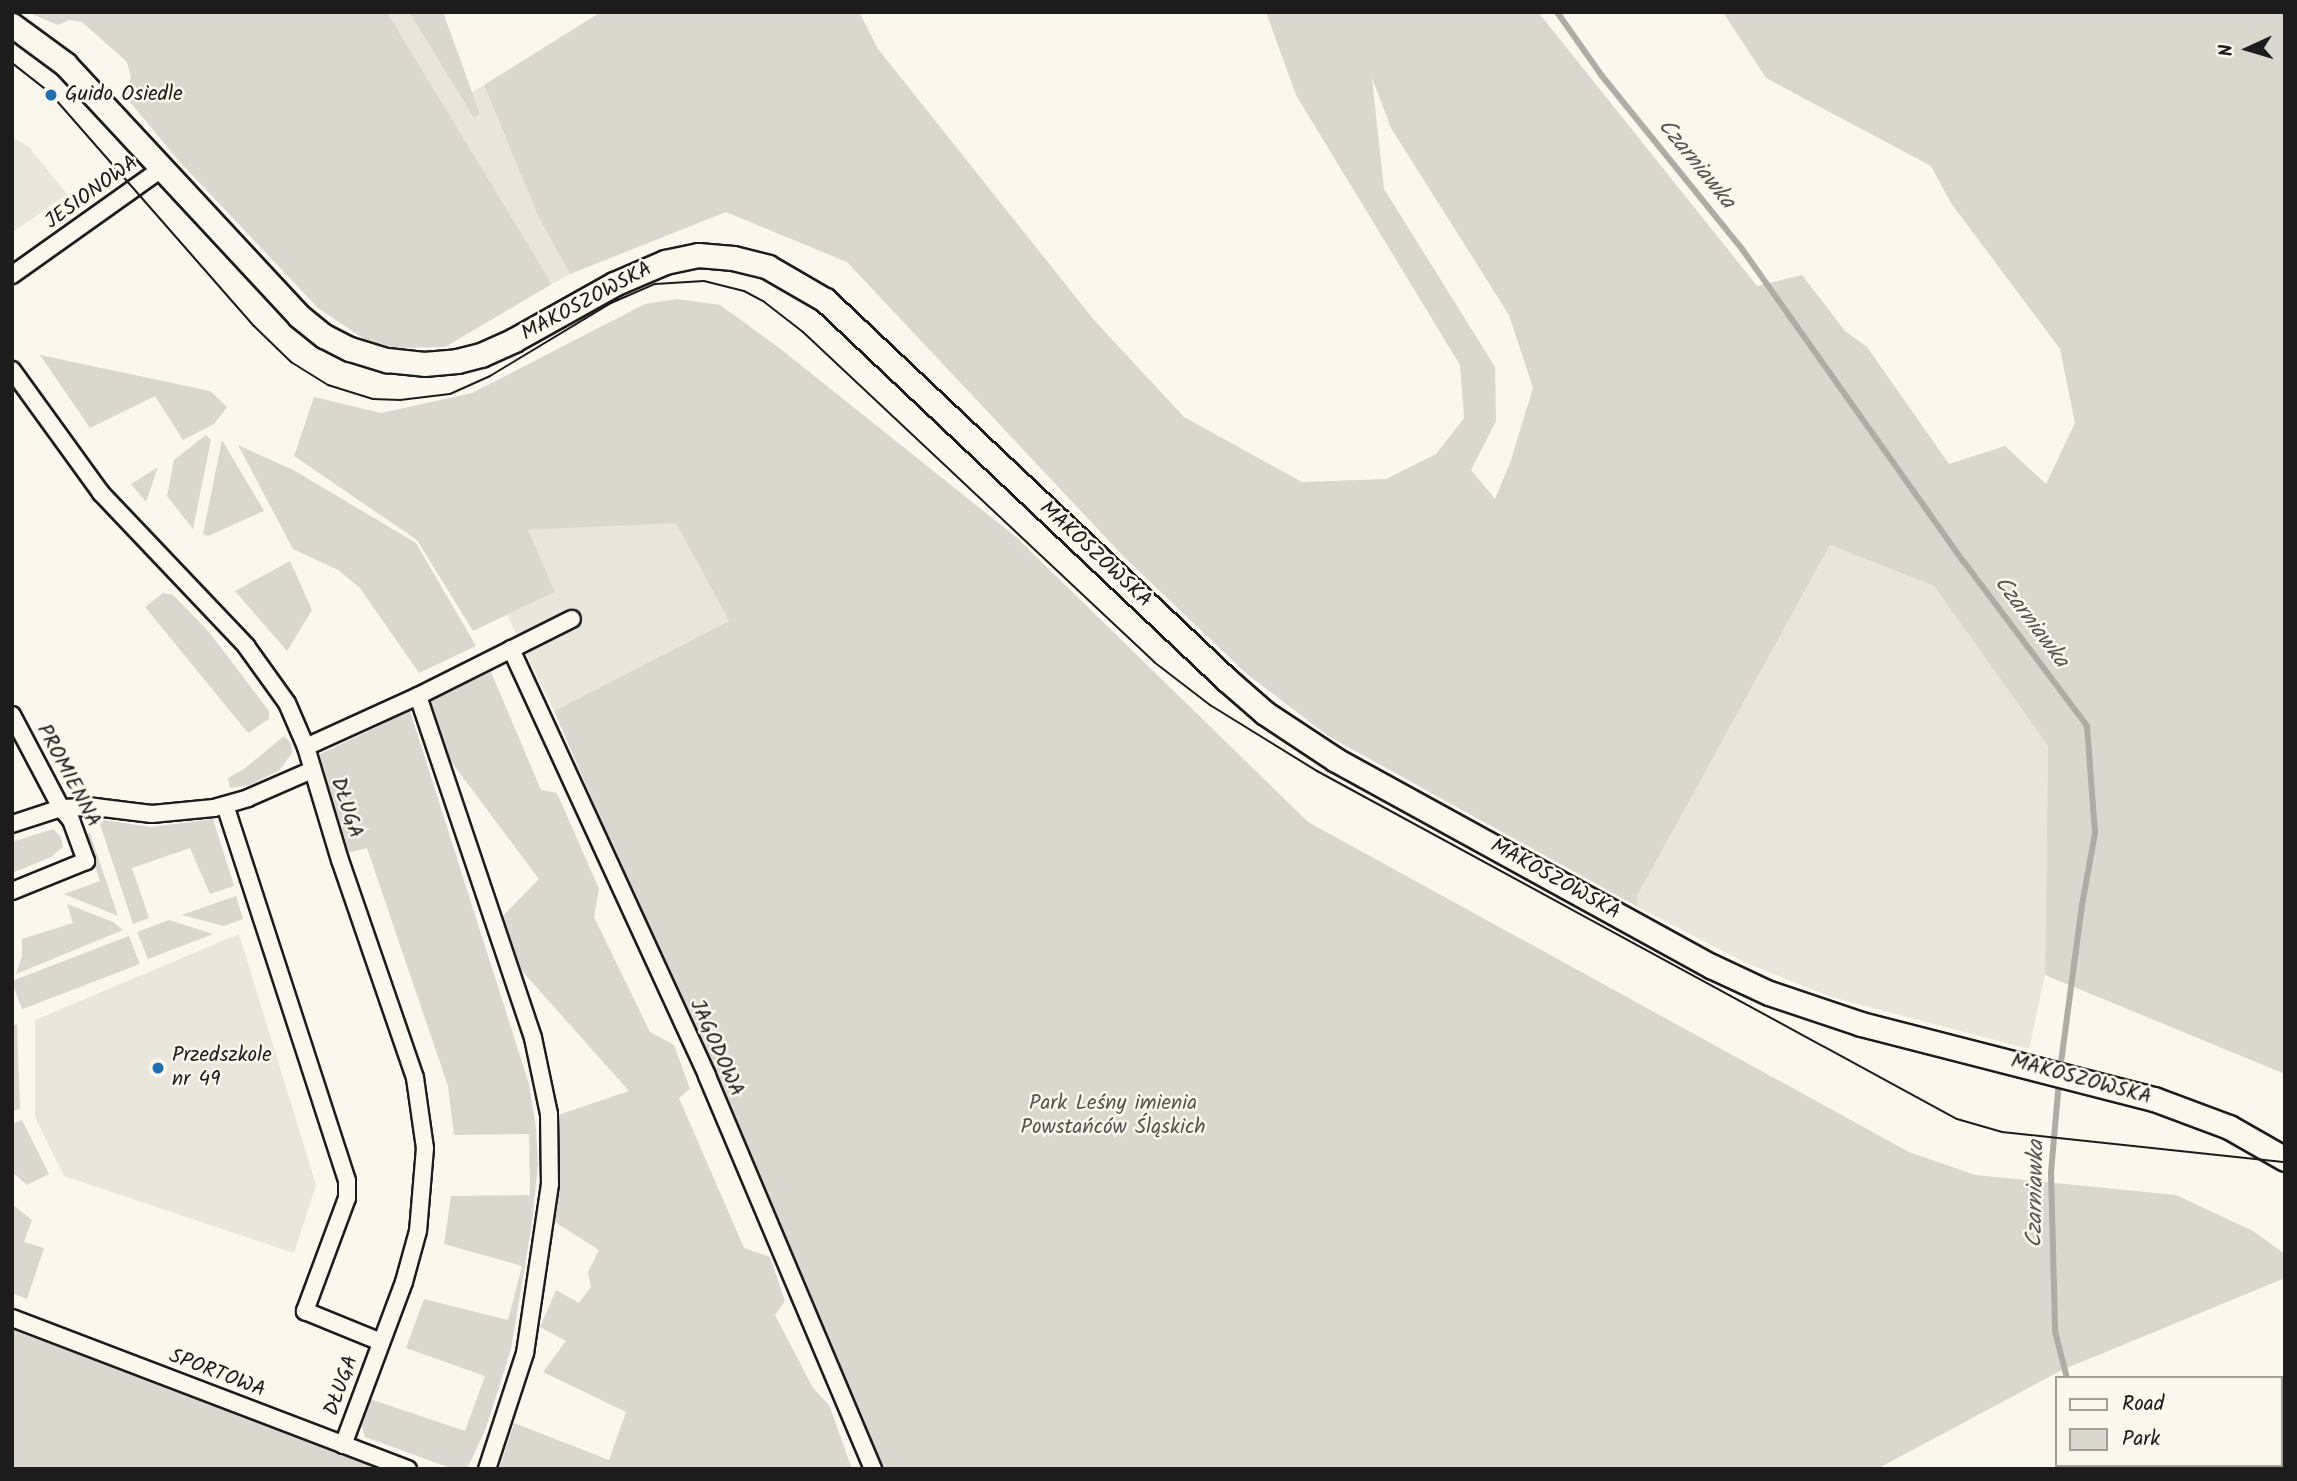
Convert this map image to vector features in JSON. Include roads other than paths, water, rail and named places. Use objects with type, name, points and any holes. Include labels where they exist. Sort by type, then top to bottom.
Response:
[{"type":"main road","name":"MAKOSZOWSKA","points":[[12,25],[65,64],[299,316],[324,336],[350,349],[387,360],[424,364],[481,355],[514,340],[638,271],[665,262],[698,255],[733,258],[768,267],[825,300],[1226,679],[1265,713],[1301,738],[1700,960],[1769,993],[1836,1018],[2045,1070],[2195,1113],[2229,1128],[2285,1159]]},
{"type":"street","name":"JESIONOWA","points":[[12,275],[161,169]]},
{"type":"street","name":"DŁUGA","points":[[12,370],[101,493],[263,666],[287,702],[306,747],[408,1057],[422,1111],[425,1178],[418,1230],[413,1257],[343,1445]]},
{"type":"street","points":[[306,747],[418,696],[572,619]]},
{"type":"street","name":"JAGODOWA","points":[[511,649],[707,1076],[873,1469]]},
{"type":"street","points":[[418,696],[533,1038],[549,1115],[550,1184],[525,1353],[488,1469]]},
{"type":"street","name":"PROMIENNA","points":[[12,715],[61,808],[71,820],[86,860],[12,891]]},
{"type":"street","points":[[12,824],[61,808],[95,807],[152,814],[225,805],[312,770]]},
{"type":"street","name":"DŁUGA","points":[[225,805],[347,1181],[347,1198],[305,1311],[381,1342]]},
{"type":"street","name":"SPORTOWA","points":[[12,1318],[408,1469]]},
{"type":"waterway","name":"Czarniawka","points":[[1557,12],[1602,76],[1742,249],[1964,562],[2087,726],[2095,833],[2082,905],[2060,1070]]},
{"type":"waterway","name":"Czarniawka","points":[[2059,1081],[2051,1173],[2055,1331],[2066,1376]]},
{"type":"tram line","points":[[12,63],[49,92],[254,326],[291,362],[328,385],[373,399],[400,400],[450,394],[490,376],[611,303],[655,284],[704,281],[744,291],[763,301],[803,332],[1154,662],[1210,705],[1317,771],[1957,1119],[2002,1132],[2285,1162]]},
{"type":"place","name":"Guido Osiedle","points":[[51,95]]},
{"type":"place","name":"Przedszkole nr 49","points":[[158,1068]]},
{"type":"park label","name":"Park Leśny imienia Powstańców Śląskich","points":[[1113,1116]]}]
